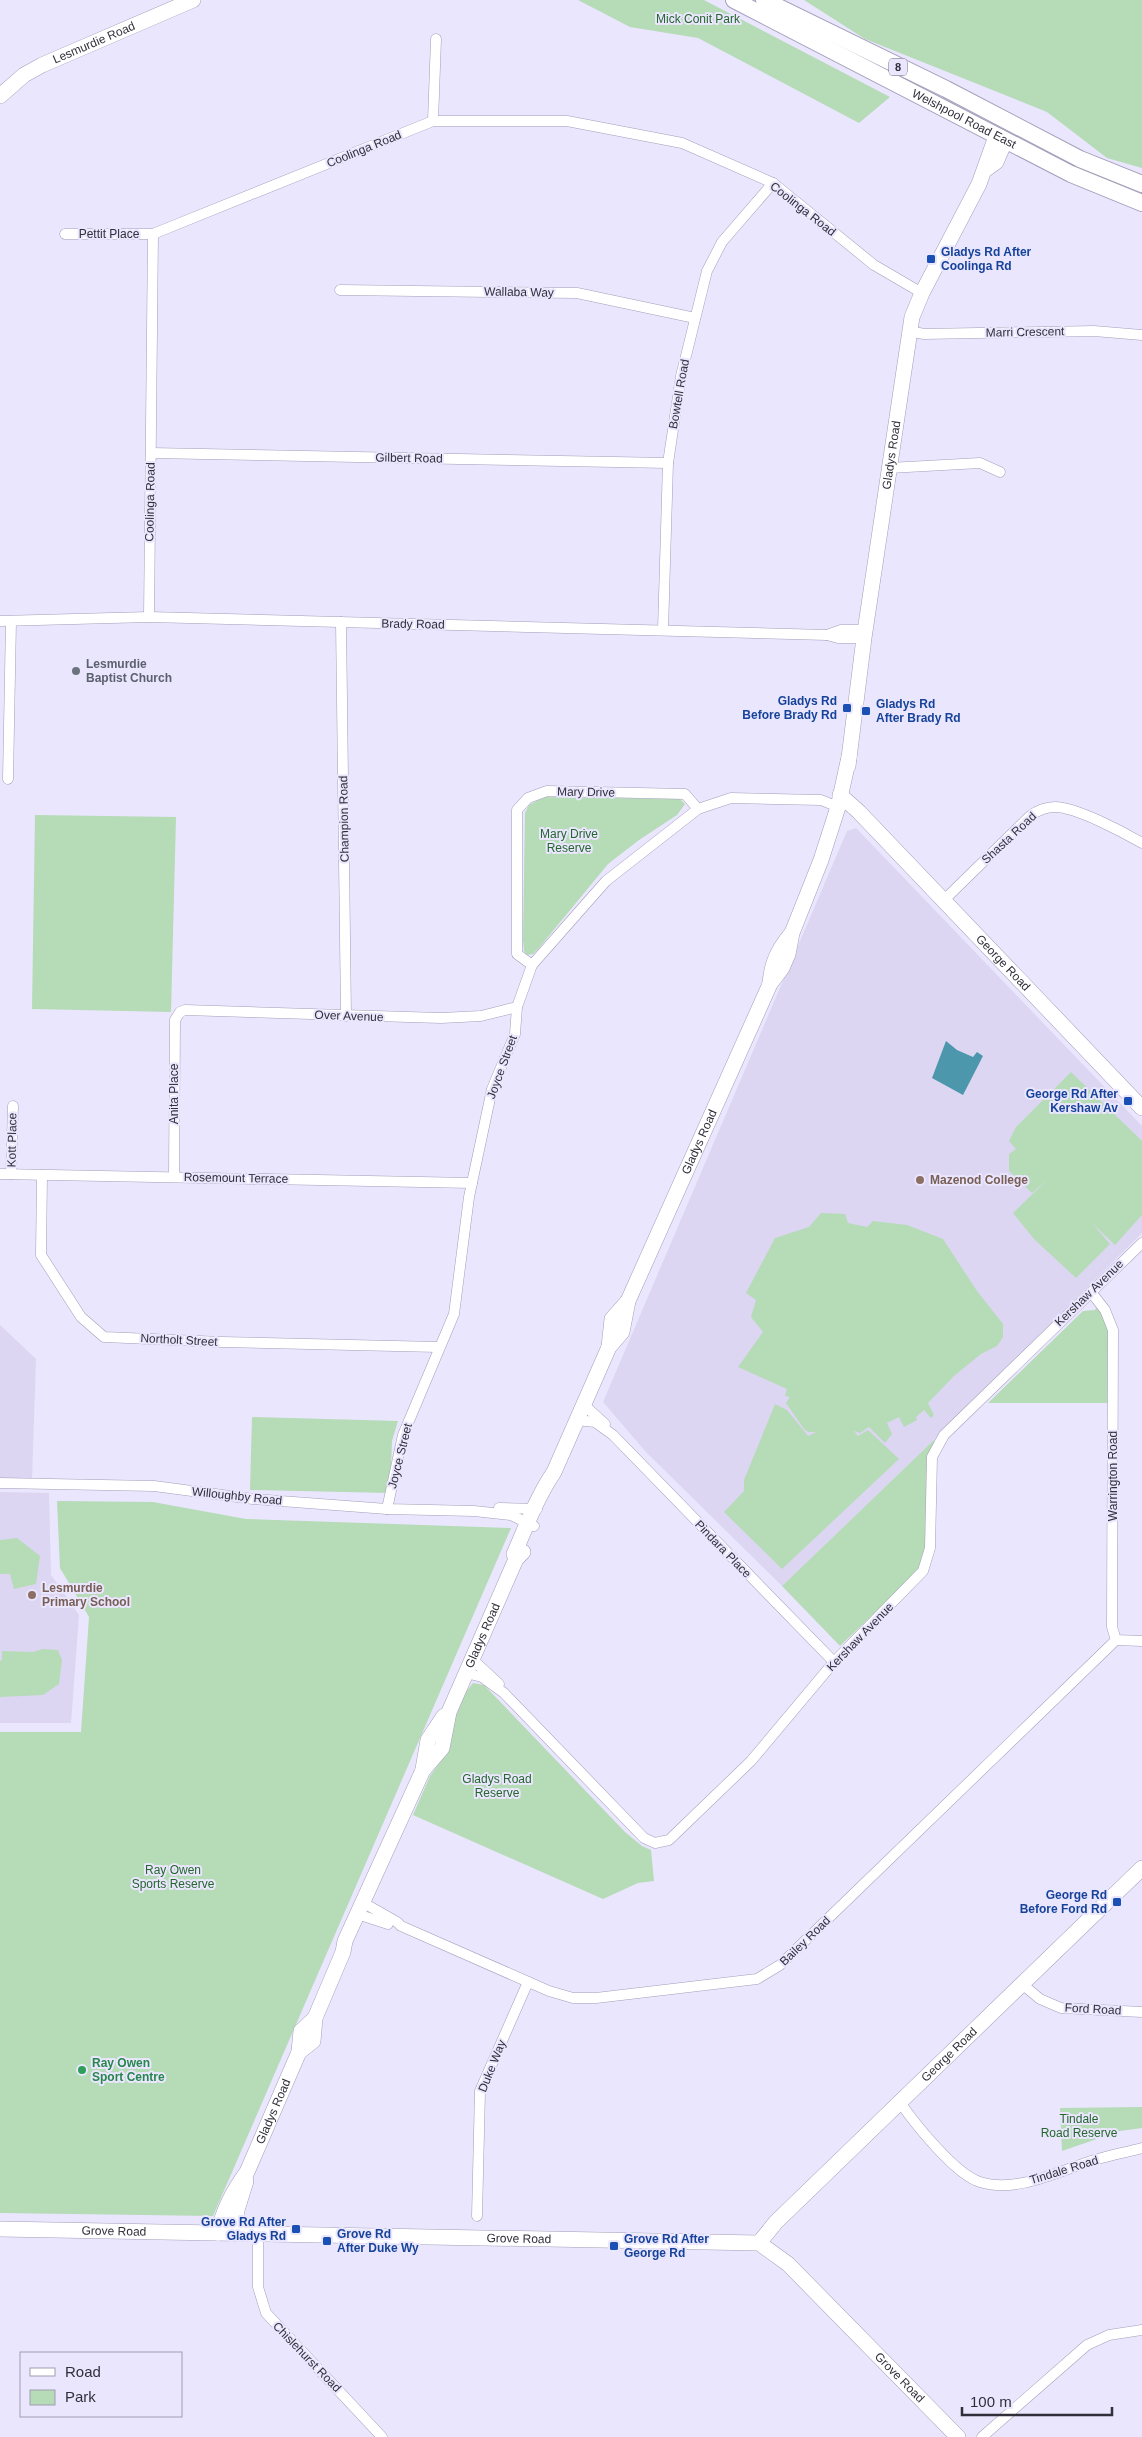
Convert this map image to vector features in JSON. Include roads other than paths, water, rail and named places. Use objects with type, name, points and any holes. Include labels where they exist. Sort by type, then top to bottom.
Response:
[{"type":"main road","name":"Welshpool Road East","points":[[734,0],[1071,174],[1142,203]]},
{"type":"main road","name":"Welshpool Road East","points":[[764,0],[946,89],[1080,159],[1142,184]]},
{"type":"main road","points":[[946,89],[957,102],[995,123],[1000,138],[1033,133]]},
{"type":"street","name":"Lesmurdie Road","points":[[0,96],[24,75],[42,65],[193,0]]},
{"type":"street","points":[[433,121],[436,39]]},
{"type":"street","name":"Coolinga Road","points":[[149,618],[153,234],[433,121],[577,123],[682,143],[773,183],[874,265],[922,293]]},
{"type":"street","name":"Gladys Road","points":[[218,2233],[224,2211],[234,2189],[247,2172],[299,2052],[301,2031],[315,2018],[343,1952],[343,1946],[362,1909],[380,1862],[390,1847],[423,1770],[442,1748],[449,1712],[516,1559],[514,1554],[532,1525],[544,1486],[554,1472],[609,1347],[622,1332],[628,1301],[770,984],[772,965],[778,950],[792,933],[822,860],[834,840],[842,804],[888,468],[912,317],[922,293],[985,170],[996,162],[1003,146],[1000,138]]},
{"type":"street","name":"Bowtell Road","points":[[663,630],[668,463],[681,376],[707,271],[722,242],[773,183]]},
{"type":"street","name":"Pettit Place","points":[[65,234],[153,234]]},
{"type":"street","name":"Wallaba Way","points":[[340,290],[576,292],[696,318]]},
{"type":"street","name":"Marri Crescent","points":[[909,331],[924,334],[1110,332],[1142,335]]},
{"type":"street","name":"Gilbert Road","points":[[151,453],[668,463]]},
{"type":"street","points":[[888,468],[980,463],[1000,472]]},
{"type":"street","name":"Brady Road","points":[[0,621],[149,618],[827,635],[841,630],[865,634]]},
{"type":"street","points":[[8,779],[11,621]]},
{"type":"street","name":"Champion Road","points":[[341,622],[346,1016]]},
{"type":"street","name":"Mary Drive","points":[[532,965],[517,954],[518,810],[528,798],[547,791],[685,794],[698,809]]},
{"type":"street","name":"Joyce Street","points":[[388,1510],[403,1436],[438,1346],[454,1314],[472,1182],[492,1089],[515,1034],[517,1007],[532,965],[606,881],[698,809],[731,798],[820,800],[842,804]]},
{"type":"street","name":"George Road","points":[[842,804],[862,817],[1142,1108]]},
{"type":"street","name":"Shasta Road","points":[[943,900],[1030,816],[1045,808],[1066,808],[1142,842]]},
{"type":"street","name":"Over Avenue","points":[[180,1012],[185,1010],[346,1016],[464,1017],[517,1007]]},
{"type":"street","name":"Anita Place","points":[[174,1176],[175,1020],[180,1012]]},
{"type":"street","name":"Kott Place","points":[[12,1174],[13,1106]]},
{"type":"street","name":"Rosemount Terrace","points":[[0,1174],[472,1182]]},
{"type":"street","name":"Northolt Street","points":[[42,1175],[41,1255],[81,1318],[104,1337],[222,1342],[438,1346]]},
{"type":"street","name":"Kershaw Avenue","points":[[466,1673],[482,1676],[504,1693],[644,1838],[659,1843],[674,1837],[742,1771],[834,1662],[909,1588],[927,1564],[930,1548],[932,1457],[939,1441],[1142,1242]]},
{"type":"street","name":"Warrington Road","points":[[1091,1292],[1105,1310],[1113,1330],[1112,1627],[1116,1640]]},
{"type":"street","name":"Pindara Place","points":[[584,1405],[605,1423],[613,1435]]},
{"type":"street","name":"Pindara Place","points":[[577,1420],[595,1422],[613,1435],[834,1662]]},
{"type":"street","name":"Willoughby Road","points":[[0,1483],[154,1486],[253,1499],[388,1510],[474,1511],[511,1515],[532,1525]]},
{"type":"street","name":"Willoughby Road","points":[[474,1511],[484,1508],[538,1509]]},
{"type":"street","points":[[1116,1640],[1142,1641]]},
{"type":"street","name":"Bailey Road","points":[[362,1909],[557,1994],[588,1999],[748,1981],[766,1975],[780,1966],[1116,1640]]},
{"type":"street","name":"Kershaw Avenue","points":[[472,1659],[492,1676],[503,1688],[504,1693]]},
{"type":"street","name":"George Road","points":[[759,2243],[776,2222],[1142,1868]]},
{"type":"street","name":"Duke Way","points":[[478,2216],[480,2092],[528,1982]]},
{"type":"street","name":"Ford Road","points":[[1022,1984],[1040,1999],[1062,2008],[1142,2012]]},
{"type":"street","name":"Tindale Road","points":[[900,2102],[913,2121],[957,2168],[980,2182],[1010,2184],[1032,2181],[1098,2159],[1142,2148]]},
{"type":"street","name":"Gladys Road","points":[[236,2234],[237,2210],[244,2192],[247,2172]]},
{"type":"street","name":"Grove Road","points":[[0,2229],[759,2243],[788,2264],[958,2437]]},
{"type":"street","name":"Chislehurst Road","points":[[258,2235],[258,2287],[266,2313],[382,2437]]},
{"type":"street","points":[[982,2437],[1088,2345],[1109,2335],[1142,2330]]},
{"type":"water","points":[[946,1041],[957,1050],[973,1057],[977,1052],[983,1056],[963,1095],[932,1078]]},
{"type":"place","name":"Gladys Rd After Coolinga Rd","points":[[931,259]]},
{"type":"place","name":"Lesmurdie Baptist Church","points":[[76,671]]},
{"type":"place","name":"Gladys Rd Before Brady Rd","points":[[847,708]]},
{"type":"place","name":"Gladys Rd After Brady Rd","points":[[866,711]]},
{"type":"place","name":"George Rd After Kershaw Av","points":[[1128,1101]]},
{"type":"place","name":"Mazenod College","points":[[920,1180]]},
{"type":"place","name":"Lesmurdie Primary School","points":[[32,1595]]},
{"type":"place","name":"George Rd Before Ford Rd","points":[[1117,1902]]},
{"type":"place","name":"Ray Owen Sport Centre","points":[[82,2070]]},
{"type":"place","name":"Grove Rd After Gladys Rd","points":[[296,2229]]},
{"type":"place","name":"Grove Rd After Duke Wy","points":[[327,2241]]},
{"type":"place","name":"Grove Rd After George Rd","points":[[614,2246]]},
{"type":"park label","name":"Mick Conit Park","points":[[698,19]]},
{"type":"park label","name":"Mary Drive Reserve","points":[[569,841]]},
{"type":"park label","name":"Gladys Road Reserve","points":[[497,1786]]},
{"type":"park label","name":"Ray Owen Sports Reserve","points":[[173,1877]]},
{"type":"park label","name":"Tindale Road Reserve","points":[[1079,2126]]}]
